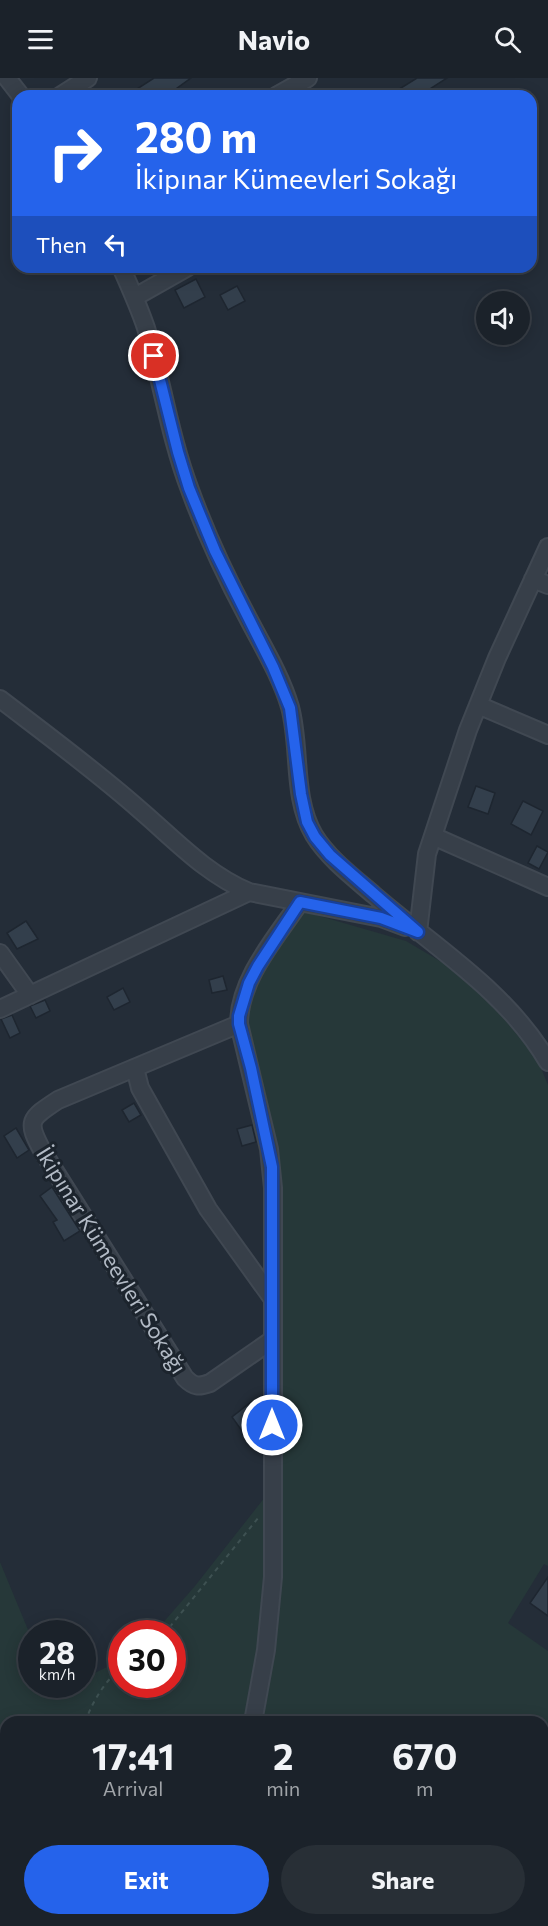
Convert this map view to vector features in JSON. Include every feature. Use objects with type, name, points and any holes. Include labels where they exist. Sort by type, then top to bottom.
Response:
[{"type":"street","points":[[7,78],[16,90]]},
{"type":"street","points":[[69,90],[88,78]]},
{"type":"street","points":[[287,90],[308,78]]},
{"type":"street","points":[[124,273],[146,326],[189,488],[221,564],[278,676],[290,708],[301,794],[307,822],[315,837],[330,855],[503,1003],[524,1027],[548,1062]]},
{"type":"street","points":[[135,297],[177,273]]},
{"type":"street","points":[[418,932],[427,854],[468,730],[497,658],[541,582],[548,547]]},
{"type":"street","points":[[0,699],[108,783],[205,867],[230,884],[249,892],[381,918],[418,932]]},
{"type":"street","points":[[478,705],[548,735]]},
{"type":"street","points":[[434,836],[548,887]]},
{"type":"street","points":[[0,1010],[249,892]]},
{"type":"street","points":[[254,1716],[272,1607],[272,1167],[239,1016],[249,983],[258,966],[300,902]]},
{"type":"street","points":[[0,953],[30,995]]},
{"type":"street","name":"İkipınar Kümeevleri Sokağı","points":[[239,1024],[50,1106],[35,1117],[32,1125],[33,1133],[185,1378],[200,1387],[210,1383],[272,1340]]},
{"type":"street","points":[[135,1068],[140,1088],[208,1209],[272,1298]]},
{"type":"path","points":[[175,1620],[273,1499]]},
{"type":"path","points":[[88,1716],[108,1680]]},
{"type":"shaded area","points":[[302,911],[406,941],[455,970],[497,1009],[538,1061],[548,1085],[548,1566],[544,1564],[508,1623],[548,1651],[548,1716],[0,1716],[0,1562],[24,1620],[18,1620],[18,1698],[96,1698],[96,1672],[108,1666],[108,1698],[186,1698],[186,1620],[165,1620],[265,1497],[281,1411],[281,1186],[274,1136],[246,1023],[252,998],[268,964]]},
{"type":"building","points":[[154,78],[191,78],[174,90],[135,90]]},
{"type":"building","points":[[417,78],[447,78],[428,90],[398,90]]},
{"type":"building","points":[[196,279],[205,297],[184,308],[175,290]]},
{"type":"building","points":[[237,286],[245,301],[228,310],[220,295]]},
{"type":"building","points":[[476,786],[495,793],[488,814],[468,807]]},
{"type":"building","points":[[523,801],[543,811],[531,835],[511,824]]},
{"type":"building","points":[[537,846],[548,852],[539,869],[528,863]]},
{"type":"building","points":[[26,921],[38,939],[17,949],[7,933]]},
{"type":"building","points":[[223,976],[227,990],[212,993],[209,980]]},
{"type":"building","points":[[123,988],[130,1002],[114,1010],[107,997]]},
{"type":"building","points":[[45,1000],[50,1011],[36,1018],[30,1006]]},
{"type":"building","points":[[12,1015],[20,1033],[10,1038],[1,1019]]},
{"type":"building","points":[[134,1103],[141,1115],[129,1122],[122,1110]]},
{"type":"building","points":[[252,1125],[256,1142],[242,1146],[237,1129]]},
{"type":"building","points":[[16,1128],[29,1150],[17,1158],[4,1136]]},
{"type":"building","points":[[52,1187],[80,1231],[64,1241],[53,1222],[57,1220],[40,1196]]},
{"type":"building","points":[[251,1402],[261,1417],[242,1431],[232,1417]]},
{"type":"building","points":[[548,1577],[548,1616],[530,1603]]},
{"type":"route","points":[[154,356],[189,488],[209,538],[273,667],[290,708],[301,794],[307,822],[315,837],[330,855],[418,932],[381,918],[300,902],[258,966],[242,1004],[239,1024],[272,1167],[272,1425]]}]
